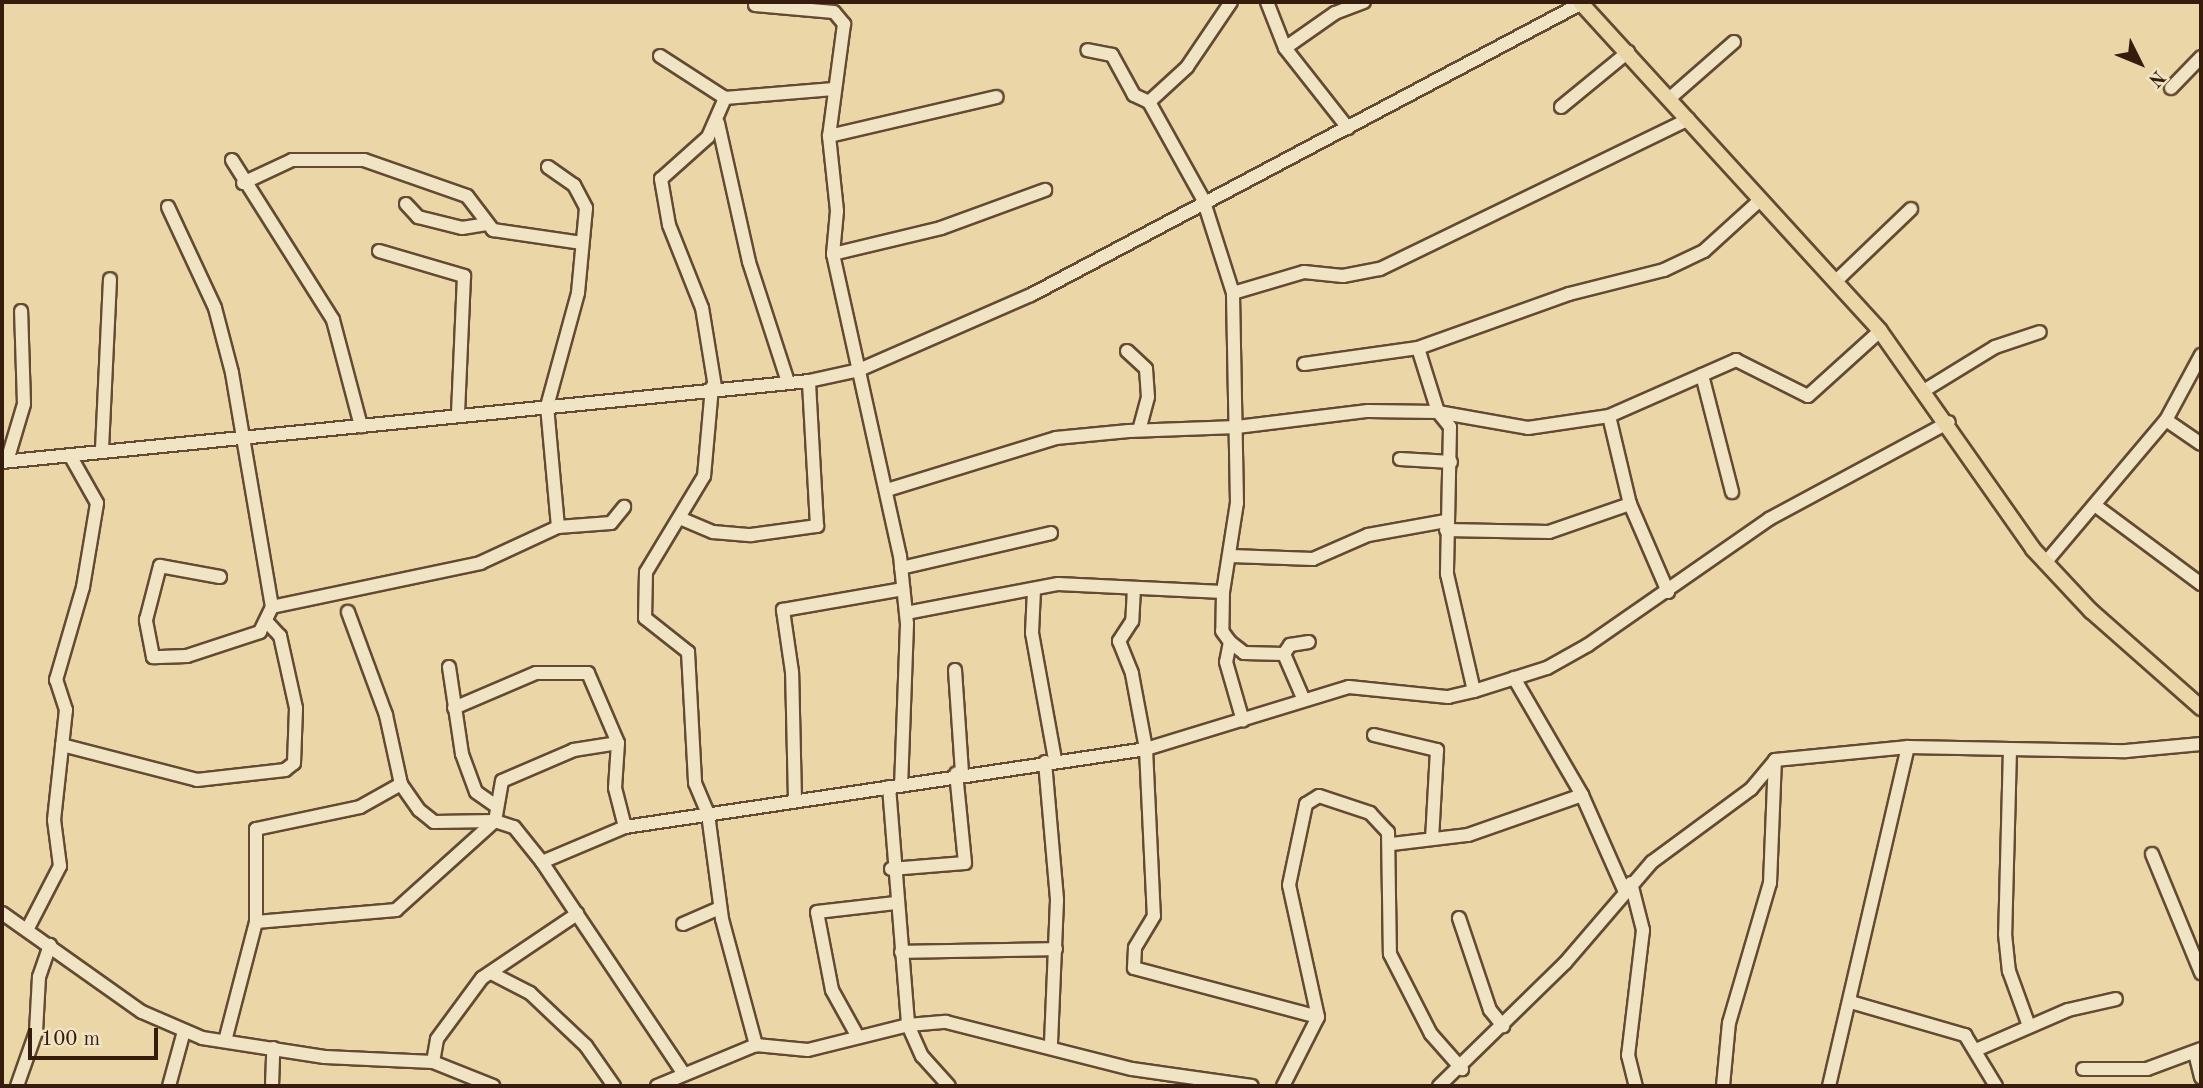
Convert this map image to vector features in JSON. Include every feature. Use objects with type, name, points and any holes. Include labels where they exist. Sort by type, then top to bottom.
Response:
[{"type":"main road","points":[[1581,3],[1671,98],[1880,331],[1949,422],[2004,514],[2045,563],[2201,708]]},
{"type":"street","points":[[1149,102],[1186,67],[1231,2]]},
{"type":"street","points":[[1267,2],[1286,48],[1349,128]]},
{"type":"street","points":[[1286,48],[1335,13],[1364,2]]},
{"type":"street","points":[[22,311],[24,404],[4,462],[71,457],[102,449],[242,440],[458,412],[713,387],[809,381],[859,370],[1031,295],[1203,200],[1349,128],[1581,3]]},
{"type":"street","points":[[755,5],[840,15],[829,136],[837,211],[833,254],[887,490],[901,568],[905,613],[891,869],[908,1025],[922,1056],[949,1086]]},
{"type":"street","points":[[1671,98],[1734,42]]},
{"type":"street","points":[[1087,50],[1112,54],[1134,95],[1149,102],[1203,200],[1233,293],[1237,427],[1231,556],[1223,592],[1222,631],[1230,642],[1244,653]]},
{"type":"street","points":[[1561,107],[1628,52]]},
{"type":"street","points":[[660,56],[725,98],[834,89]]},
{"type":"street","points":[[2171,88],[2201,57]]},
{"type":"street","points":[[829,136],[997,97]]},
{"type":"street","points":[[725,98],[718,123],[749,262],[788,382]]},
{"type":"street","points":[[1233,293],[1304,272],[1343,276],[1380,269],[1689,119]]},
{"type":"street","points":[[718,123],[661,179],[669,225],[702,308],[713,387],[704,475],[682,519],[666,534],[646,572],[645,618],[688,652],[695,783],[708,814],[720,908],[756,1045]]},
{"type":"street","points":[[232,160],[243,183],[333,320],[361,426]]},
{"type":"street","points":[[243,183],[292,160],[364,160],[467,196],[487,224],[501,232],[582,243]]},
{"type":"street","points":[[548,167],[580,194],[586,208],[578,293],[547,405],[558,527]]},
{"type":"street","points":[[833,254],[941,228],[1045,190]]},
{"type":"street","points":[[1304,364],[1418,348],[1544,302],[1664,270],[1704,251],[1760,200]]},
{"type":"street","points":[[406,204],[418,217],[462,228],[487,224]]},
{"type":"street","points":[[168,207],[215,308],[272,607],[268,623],[260,632],[187,656],[153,657],[146,620],[160,566],[220,577]]},
{"type":"street","points":[[1836,281],[1911,209]]},
{"type":"street","points":[[379,251],[464,276],[458,412]]},
{"type":"street","points":[[102,449],[110,279]]},
{"type":"street","points":[[887,490],[1056,439],[1139,430],[1237,427],[1368,411],[1438,412],[1528,428],[1609,416],[1702,375],[1742,361],[1794,394],[1808,396],[1880,331]]},
{"type":"street","points":[[1925,390],[1994,347],[2040,332]]},
{"type":"street","points":[[1418,348],[1438,412],[1450,427],[1447,574],[1474,691]]},
{"type":"street","points":[[1126,351],[1146,369],[1148,397],[1139,430]]},
{"type":"street","points":[[2045,563],[2096,506],[2166,420],[2201,355]]},
{"type":"street","points":[[1702,375],[1732,492]]},
{"type":"street","points":[[682,519],[713,532],[751,535],[817,526],[809,381]]},
{"type":"street","points":[[1609,416],[1630,505],[1668,592]]},
{"type":"street","points":[[2166,420],[2201,444]]},
{"type":"street","points":[[542,862],[625,827],[895,786],[959,772],[1146,749],[1242,721],[1303,698],[1349,687],[1448,697],[1474,691],[1514,678],[1588,645],[1668,592],[1779,512],[1949,422]]},
{"type":"street","points":[[27,930],[60,866],[54,820],[66,710],[56,680],[83,587],[97,503],[71,457]]},
{"type":"street","points":[[1400,459],[1451,462]]},
{"type":"street","points":[[1231,556],[1313,559],[1367,535],[1446,526],[1549,532],[1630,505]]},
{"type":"street","points":[[2096,506],[2201,584]]},
{"type":"street","points":[[272,607],[480,564],[558,527],[611,523],[624,507]]},
{"type":"street","points":[[901,568],[1051,533]]},
{"type":"street","points":[[905,613],[1058,584],[1223,592]]},
{"type":"street","points":[[1134,588],[1132,621],[1119,641],[1132,674],[1146,749],[1153,916],[1135,948],[1134,968],[1318,1017]]},
{"type":"street","points":[[795,800],[792,673],[783,610],[903,589]]},
{"type":"street","points":[[1034,590],[1032,633],[1050,761],[1056,948],[1051,1046]]},
{"type":"street","points":[[348,612],[386,715],[401,784],[434,822],[495,821],[514,827],[542,862],[684,1074]]},
{"type":"street","points":[[62,745],[197,780],[285,770],[294,763],[296,708],[280,636],[268,623]]},
{"type":"street","points":[[1230,642],[1226,662],[1242,721]]},
{"type":"street","points":[[1284,654],[1290,645],[1309,642]]},
{"type":"street","points":[[1226,662],[1244,653],[1284,654]]},
{"type":"street","points":[[1284,654],[1303,698]]},
{"type":"street","points":[[450,667],[454,708],[476,792],[496,806]]},
{"type":"street","points":[[454,708],[536,673],[577,670],[588,673],[618,743],[615,788],[625,827]]},
{"type":"street","points":[[891,869],[965,863],[955,670]]},
{"type":"street","points":[[1514,678],[1582,795],[1628,886],[1643,930],[1628,1055],[1636,1086]]},
{"type":"street","points":[[1374,735],[1437,750],[1432,839]]},
{"type":"street","points":[[256,922],[396,910],[495,821],[502,781],[574,750],[618,743]]},
{"type":"street","points":[[1439,1086],[1462,1069],[1503,1026],[1628,886],[1751,789],[1775,760],[1908,747],[2126,751],[2201,744]]},
{"type":"street","points":[[1829,1086],[1854,1003],[1908,747]]},
{"type":"street","points":[[2010,749],[2005,934],[2008,971],[2029,1026]]},
{"type":"street","points":[[1723,1086],[1729,1023],[1770,883],[1775,760]]},
{"type":"street","points":[[225,1041],[256,922],[256,830],[360,807],[401,784]]},
{"type":"street","points":[[1392,844],[1468,835],[1582,795]]},
{"type":"street","points":[[1283,1086],[1318,1017],[1289,885],[1306,804],[1319,796],[1370,813],[1392,844],[1390,954],[1431,1034],[1462,1069]]},
{"type":"street","points":[[2152,853],[2201,973]]},
{"type":"street","points":[[858,1037],[832,990],[817,912],[895,903]]},
{"type":"street","points":[[683,924],[720,908]]},
{"type":"street","points":[[2,913],[50,945],[117,996],[184,1031],[225,1041],[273,1048],[433,1062],[493,1086]]},
{"type":"street","points":[[433,1062],[437,1040],[491,973],[577,914]]},
{"type":"street","points":[[1459,918],[1490,1010],[1503,1026]]},
{"type":"street","points":[[17,1086],[36,1032],[39,977],[50,945]]},
{"type":"street","points":[[901,952],[1056,948]]},
{"type":"street","points":[[491,973],[530,993],[586,1046],[614,1086]]},
{"type":"street","points":[[1976,1050],[2029,1026],[2116,999]]},
{"type":"street","points":[[1854,1003],[1943,1026],[1965,1035],[1996,1086]]},
{"type":"street","points":[[657,1086],[756,1045],[808,1050],[908,1025],[946,1022],[1051,1046],[1132,1069],[1252,1086]]},
{"type":"street","points":[[169,1086],[184,1031]]},
{"type":"street","points":[[272,1086],[273,1048]]},
{"type":"street","points":[[2083,1069],[2147,1069],[2198,1051],[2201,1077]]}]
